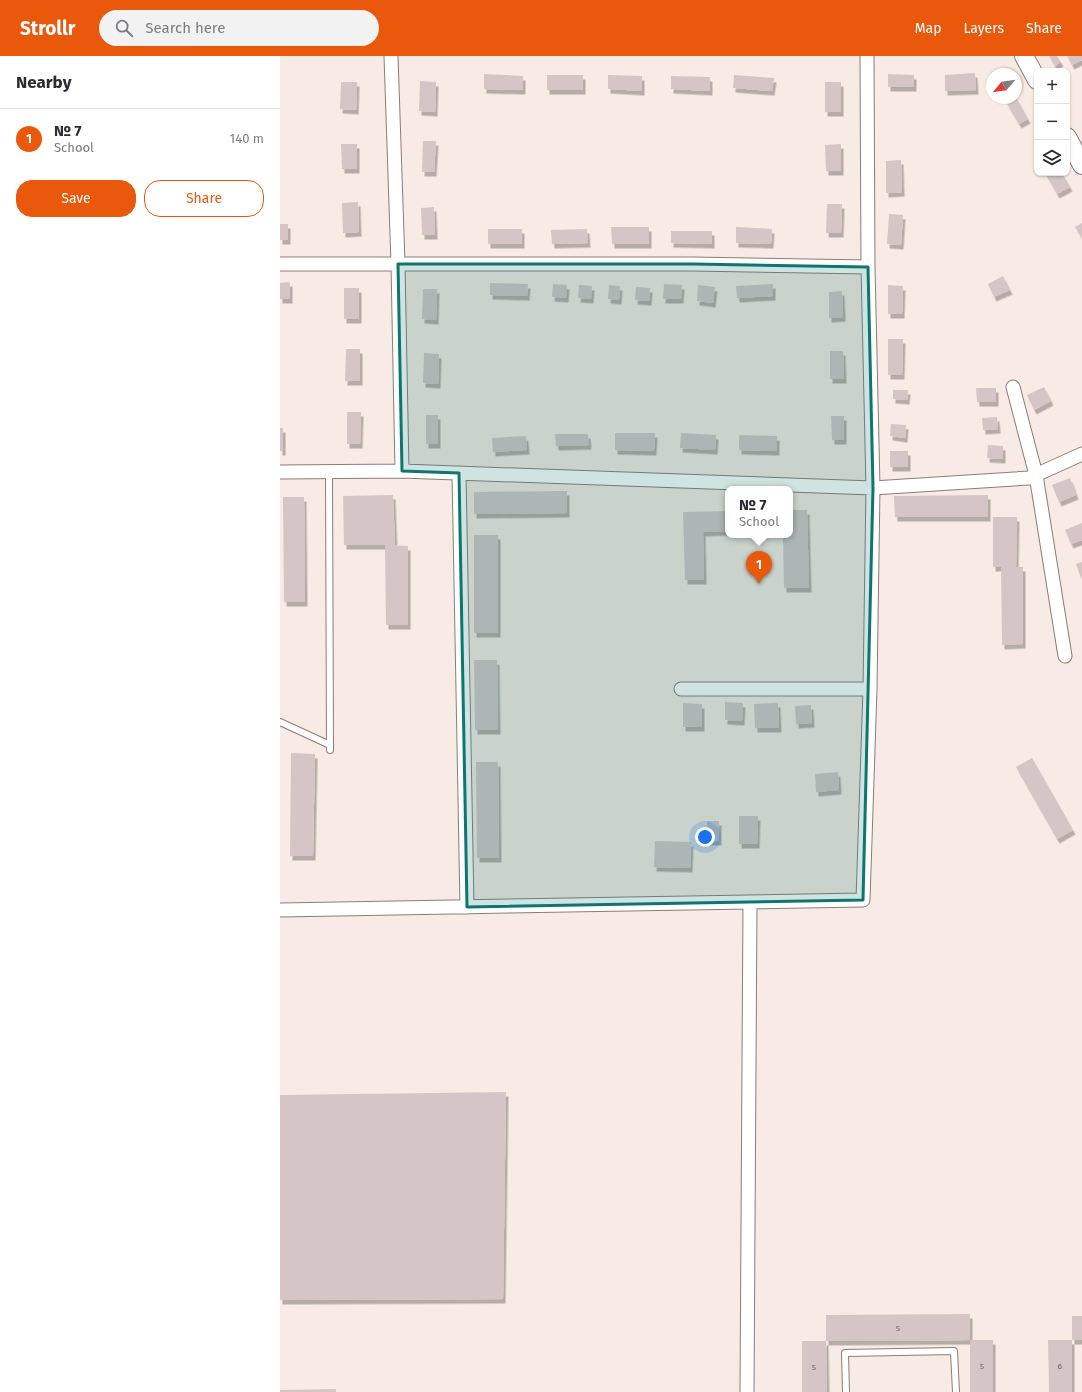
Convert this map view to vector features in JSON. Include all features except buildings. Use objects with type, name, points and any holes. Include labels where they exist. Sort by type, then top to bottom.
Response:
[{"type":"main road","points":[[1024,56],[1034,74]]},
{"type":"main road","points":[[1069,140],[1082,165]]},
{"type":"street","points":[[391,56],[398,264],[402,471]]},
{"type":"street","points":[[280,910],[863,900],[870,689],[873,488],[868,267],[867,56]]},
{"type":"street","points":[[280,264],[693,264],[868,267]]},
{"type":"street","points":[[1013,387],[1036,476],[1065,656]]},
{"type":"street","points":[[280,472],[402,471],[873,488],[1029,478],[1082,454]]},
{"type":"street","points":[[459,474],[467,907]]},
{"type":"street","points":[[681,689],[870,689]]},
{"type":"street","points":[[747,1392],[750,902]]},
{"type":"lane","points":[[280,722],[330,747],[329,472]]},
{"type":"lane","points":[[846,1392],[845,1352],[954,1352],[956,1392]]},
{"type":"highlighted area","points":[[398,264],[693,264],[868,267],[873,488],[863,900],[467,907],[459,473],[402,471]]},
{"type":"place","name":"№ 7","points":[[759,584]]}]
